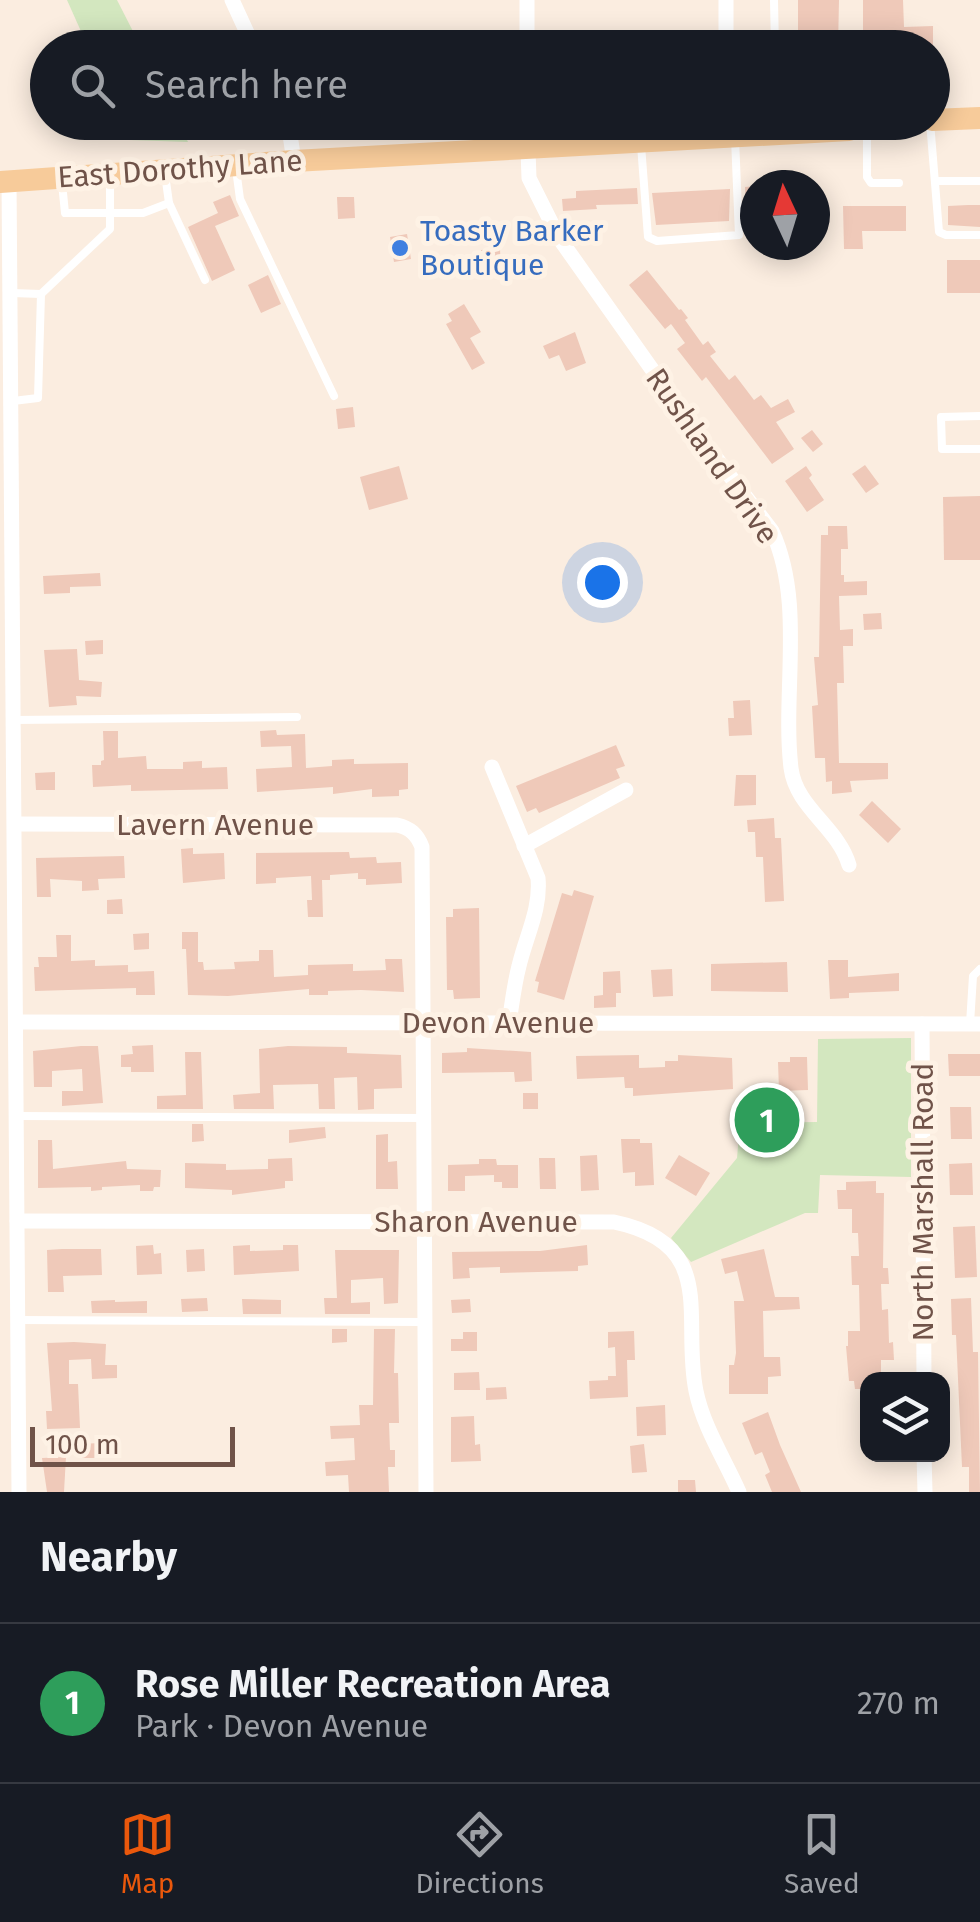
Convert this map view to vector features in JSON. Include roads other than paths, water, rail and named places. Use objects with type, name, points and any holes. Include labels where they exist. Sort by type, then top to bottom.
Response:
[{"type":"main road","points":[[950,120],[980,118]]},
{"type":"main road","name":"East Dorothy Lane","points":[[5,181],[649,140]]},
{"type":"street","points":[[232,0],[246,30]]},
{"type":"street","points":[[526,30],[527,0]]},
{"type":"street","points":[[726,0],[726,30]]},
{"type":"street","points":[[291,140],[294,161]]},
{"type":"street","name":"Rushland Drive","points":[[528,140],[534,192],[559,238],[675,403],[772,531],[779,548],[787,607],[791,769],[802,798],[844,847],[849,865]]},
{"type":"street","points":[[5,181],[6,270],[12,293],[6,326],[13,401],[19,1492]]},
{"type":"street","points":[[492,767],[539,888],[509,1023]]},
{"type":"street","points":[[524,846],[626,790]]},
{"type":"street","name":"Lavern Avenue","points":[[15,824],[396,825],[412,831],[422,847],[423,1023]]},
{"type":"street","name":"Devon Avenue","points":[[16,1022],[975,1024]]},
{"type":"street","points":[[423,1023],[426,1492]]},
{"type":"street","name":"North Marshall Road","points":[[922,1024],[924,1372]]},
{"type":"street","name":"Sharon Avenue","points":[[17,1221],[614,1222],[632,1226],[664,1244],[680,1262],[691,1291],[698,1401],[739,1492]]},
{"type":"street","points":[[924,1462],[925,1492]]},
{"type":"lane","points":[[774,0],[775,30]]},
{"type":"lane","points":[[640,141],[648,236],[657,241],[739,234],[730,140]]},
{"type":"lane","points":[[859,140],[871,182],[900,183]]},
{"type":"lane","points":[[931,140],[938,232],[980,235]]},
{"type":"lane","points":[[235,165],[240,199],[334,396]]},
{"type":"lane","points":[[164,170],[168,202],[205,280]]},
{"type":"lane","points":[[13,401],[38,398],[41,294],[110,229],[110,174]]},
{"type":"lane","points":[[62,178],[65,213],[143,213],[168,202]]},
{"type":"lane","points":[[937,181],[980,182]]},
{"type":"lane","points":[[12,293],[41,294]]},
{"type":"lane","points":[[980,416],[941,417],[942,449],[980,449]]},
{"type":"lane","points":[[14,720],[297,718]]},
{"type":"lane","points":[[975,1024],[973,976],[980,969]]},
{"type":"lane","points":[[18,1116],[424,1118]]},
{"type":"lane","points":[[18,1320],[425,1322]]},
{"type":"place","name":"Toasty Barker Boutique","points":[[400,248]]},
{"type":"place","name":"Rose Miller Recreation Area","points":[[767,1120]]}]
